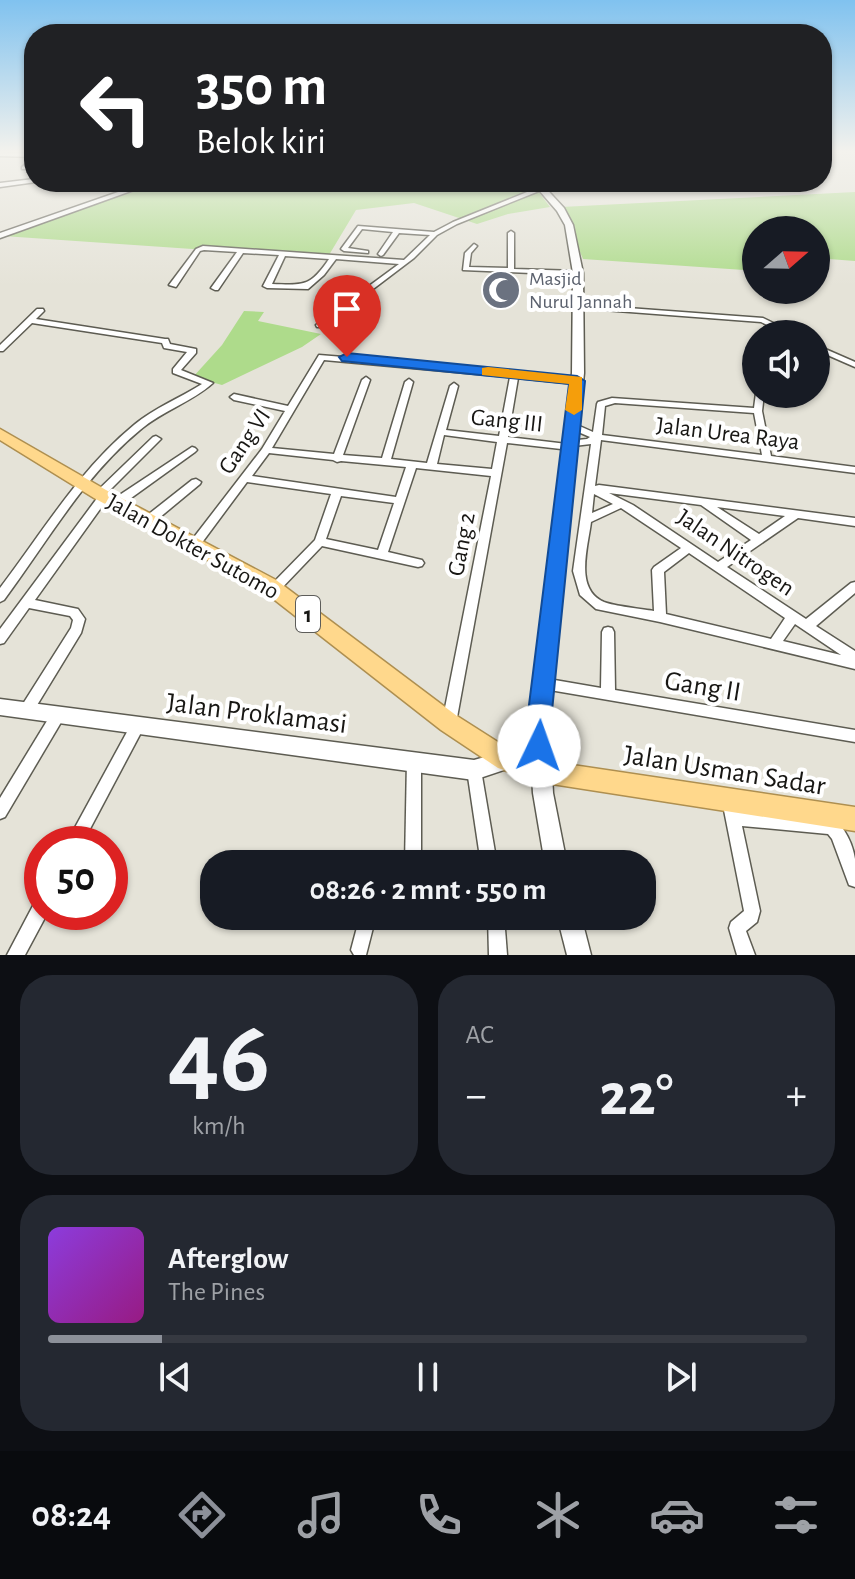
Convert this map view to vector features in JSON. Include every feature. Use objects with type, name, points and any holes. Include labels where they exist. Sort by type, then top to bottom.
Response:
[{"type":"highway","name":"Jalan Dokter Sutomo","points":[[0,434],[101,494],[274,589],[449,723],[506,760],[539,771]]},
{"type":"highway","name":"Jalan Usman Sadar","points":[[539,771],[732,811],[855,819]]},
{"type":"main road","points":[[549,197],[569,225],[578,273],[577,381],[539,721],[539,771],[553,850]]},
{"type":"main road","name":"Jalan Proklamasi","points":[[0,707],[474,770],[506,760]]},
{"type":"main road","points":[[573,930],[579,955]]},
{"type":"street","points":[[0,236],[112,197]]},
{"type":"street","points":[[320,325],[409,260],[435,234],[513,197]]},
{"type":"street","points":[[409,260],[344,249],[360,227],[435,234]]},
{"type":"street","points":[[381,254],[397,231]]},
{"type":"street","points":[[511,233],[511,271]]},
{"type":"street","points":[[474,246],[468,253],[465,269],[578,273]]},
{"type":"street","points":[[173,285],[198,249],[409,260]]},
{"type":"street","points":[[215,288],[241,251]]},
{"type":"street","points":[[283,253],[267,286],[305,287],[322,274],[334,257]]},
{"type":"street","points":[[577,306],[763,320]]},
{"type":"street","points":[[0,349],[40,311]]},
{"type":"street","points":[[0,639],[101,494],[136,429],[209,383],[176,371],[193,351],[167,346],[165,341],[30,320]]},
{"type":"street","points":[[830,353],[855,365]]},
{"type":"street","name":"Gang VI","points":[[194,545],[266,450],[322,357],[515,374]]},
{"type":"street","points":[[515,374],[577,381]]},
{"type":"street","name":"Gang 2","points":[[449,723],[515,374]]},
{"type":"street","points":[[337,459],[366,380]]},
{"type":"street","points":[[385,463],[409,382]]},
{"type":"street","points":[[431,466],[454,386]]},
{"type":"street","points":[[234,397],[290,409]]},
{"type":"street","points":[[758,411],[610,400],[601,404],[579,571],[582,585],[590,600],[600,606],[855,661]]},
{"type":"street","points":[[758,408],[767,458]]},
{"type":"street","name":"Jalan Urea Raya","points":[[572,426],[597,437],[855,470]]},
{"type":"street","name":"Gang III","points":[[440,432],[570,445]]},
{"type":"street","name":"Jalan Urea Raya","points":[[570,445],[589,442],[597,437]]},
{"type":"street","points":[[0,597],[156,439]]},
{"type":"street","points":[[101,494],[192,450]]},
{"type":"street","points":[[266,450],[497,473]]},
{"type":"street","points":[[382,554],[412,465]]},
{"type":"street","points":[[245,478],[401,501]]},
{"type":"street","points":[[149,520],[196,482]]},
{"type":"street","points":[[590,487],[855,522]]},
{"type":"street","name":"Jalan Nitrogen","points":[[590,487],[622,504],[719,567],[855,661]]},
{"type":"street","points":[[274,589],[320,542],[337,491]]},
{"type":"street","points":[[700,502],[759,540]]},
{"type":"street","points":[[586,520],[622,504]]},
{"type":"street","points":[[719,567],[796,514]]},
{"type":"street","points":[[320,542],[418,563]]},
{"type":"street","points":[[660,617],[658,570],[689,548]]},
{"type":"street","points":[[807,626],[855,586]]},
{"type":"street","points":[[25,603],[74,612],[79,619],[77,629],[26,711]]},
{"type":"street","points":[[773,645],[793,617]]},
{"type":"street","points":[[605,694],[608,692],[608,632]]},
{"type":"street","name":"Gang II","points":[[543,684],[855,736]]},
{"type":"street","points":[[0,812],[58,715]]},
{"type":"street","points":[[84,826],[138,725]]},
{"type":"street","points":[[413,850],[414,760]]},
{"type":"street","points":[[474,770],[487,850]]},
{"type":"street","points":[[732,811],[738,818],[832,827],[838,834],[855,879]]},
{"type":"street","points":[[732,811],[752,911],[751,916],[737,928],[746,955]]},
{"type":"street","points":[[16,955],[29,930]]},
{"type":"street","points":[[360,950],[365,930]]},
{"type":"street","points":[[497,930],[498,955]]},
{"type":"green space","points":[[119,197],[542,197],[550,207],[508,214],[477,224],[414,203],[356,210],[329,255],[236,252],[3,236]]},
{"type":"green space","points":[[765,197],[855,197],[855,261],[830,259],[830,216],[742,216],[742,270],[583,259],[561,207]]},
{"type":"green space","points":[[244,311],[264,312],[258,321],[321,334],[302,347],[222,385],[193,377],[222,345]]},
{"type":"slow traffic","points":[[488,372],[577,381],[574,410]]},
{"type":"place","name":"Masjid Nurul Jannah","points":[[501,290]]},
{"type":"route","points":[[347,357],[577,381],[539,721],[539,746]]}]
